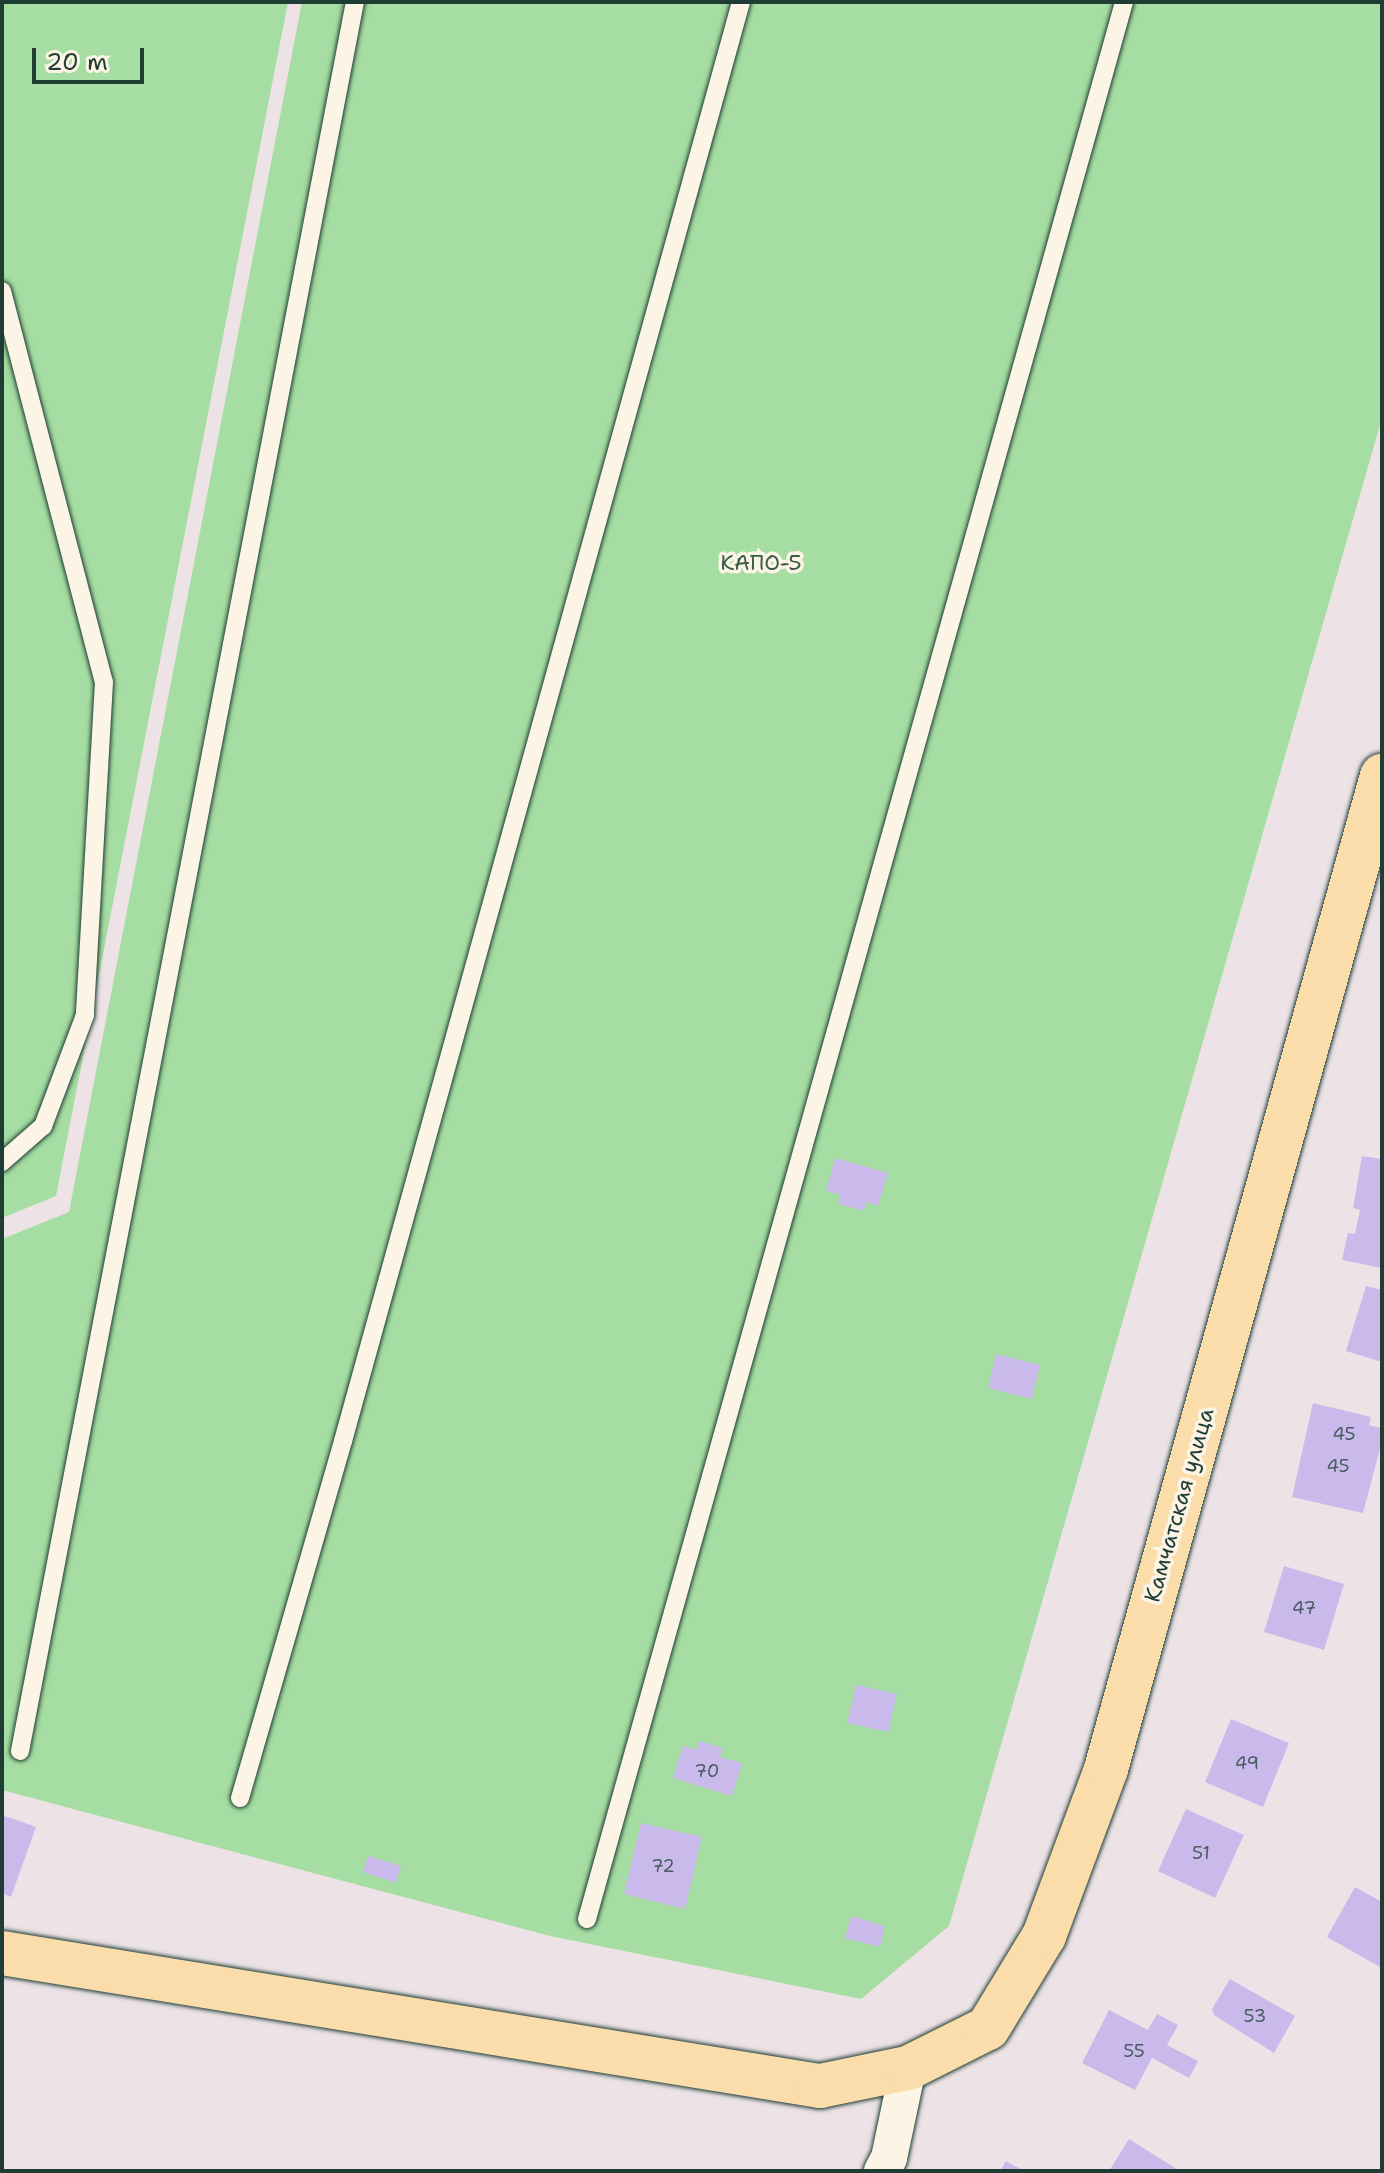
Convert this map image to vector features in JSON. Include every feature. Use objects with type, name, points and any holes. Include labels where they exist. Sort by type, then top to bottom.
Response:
[{"type":"main road","name":"Камчатская улица","points":[[2,1953],[820,2086],[908,2068],[988,2028],[1044,1936],[1106,1769],[1382,776]]},
{"type":"street","points":[[882,2171],[889,2158],[908,2068]]},
{"type":"lane","points":[[20,1751],[355,2]]},
{"type":"lane","points":[[240,1798],[351,1410],[741,2]]},
{"type":"lane","points":[[587,1919],[1124,2]]},
{"type":"lane","points":[[2,291],[104,682],[85,1015],[43,1126],[2,1162]]},
{"type":"green space","points":[[2,2],[288,2],[56,1196],[2,1218]]},
{"type":"green space","name":"КАПО-5","points":[[302,2],[1382,2],[1382,418],[949,1926],[861,1999],[550,1936],[2,1790],[2,1239],[69,1212]]},
{"type":"building","points":[[1362,1156],[1382,1159],[1382,1268],[1342,1260],[1348,1233],[1355,1234],[1360,1210],[1353,1208]]},
{"type":"building","points":[[835,1158],[888,1173],[878,1206],[866,1202],[864,1211],[838,1204],[840,1195],[826,1191]]},
{"type":"building","points":[[1366,1286],[1382,1290],[1382,1362],[1346,1351]]},
{"type":"building","points":[[996,1354],[1040,1365],[1032,1399],[988,1388]]},
{"type":"building","points":[[1313,1403],[1371,1417],[1369,1425],[1382,1428],[1382,1441],[1363,1513],[1292,1497]]},
{"type":"building","points":[[1284,1566],[1344,1584],[1324,1650],[1264,1632]]},
{"type":"building","points":[[856,1685],[897,1694],[888,1732],[847,1723]]},
{"type":"building","points":[[1231,1719],[1289,1743],[1263,1807],[1205,1782]]},
{"type":"building","points":[[699,1741],[723,1748],[720,1757],[742,1763],[732,1796],[673,1778],[683,1746],[696,1750]]},
{"type":"building","points":[[1186,1809],[1244,1835],[1215,1898],[1158,1871]]},
{"type":"building","points":[[2,1815],[36,1827],[11,1897],[2,1893]]},
{"type":"building","points":[[641,1823],[702,1837],[685,1909],[624,1894]]},
{"type":"building","points":[[368,1856],[401,1866],[396,1883],[363,1872]]},
{"type":"building","points":[[1355,1887],[1382,1902],[1382,1968],[1327,1937]]},
{"type":"building","points":[[851,1916],[885,1926],[880,1947],[845,1938]]},
{"type":"building","points":[[1230,1979],[1295,2016],[1274,2053],[1214,2015],[1212,2009]]},
{"type":"building","points":[[1109,2010],[1148,2030],[1157,2014],[1178,2025],[1167,2045],[1198,2061],[1189,2078],[1152,2058],[1135,2090],[1082,2063]]},
{"type":"building","points":[[1129,2139],[1180,2171],[1109,2171]]},
{"type":"building","points":[[1006,2161],[1024,2171],[1000,2171]]}]
